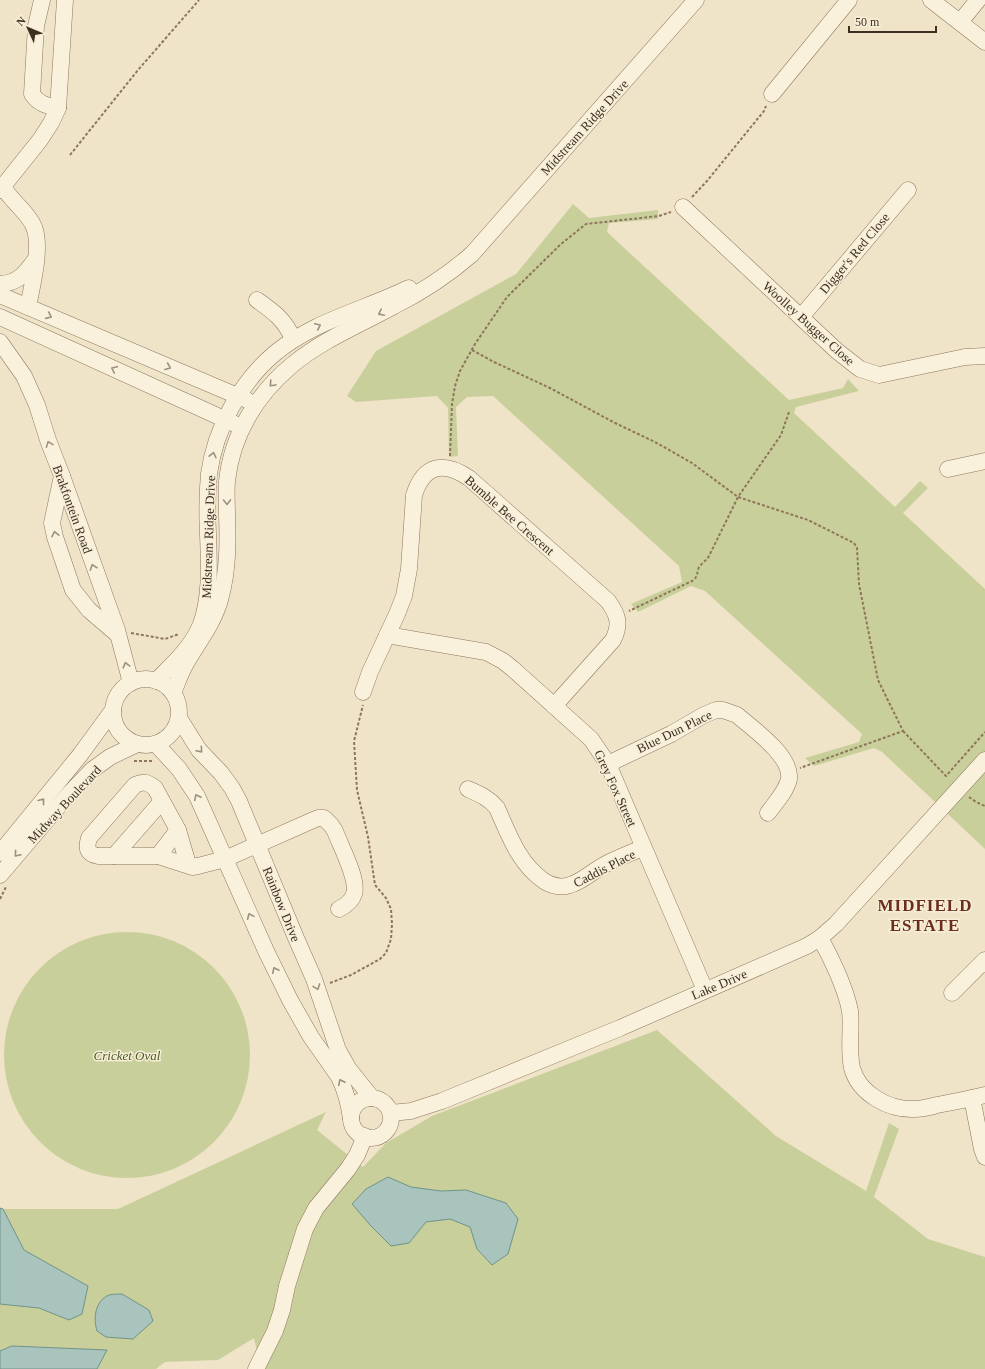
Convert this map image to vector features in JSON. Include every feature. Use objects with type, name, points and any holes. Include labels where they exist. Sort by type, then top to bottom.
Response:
[{"type":"street","points":[[42,0],[36,26],[32,94],[37,101],[44,105],[58,108]]},
{"type":"street","points":[[53,341],[17,314],[15,310],[14,304],[36,259],[36,239],[34,228],[30,220],[1,188],[40,140],[51,123],[58,108],[65,0]]},
{"type":"street","name":"Midstream Ridge Drive","points":[[173,693],[186,664],[213,619],[221,598],[227,560],[227,482],[235,444],[242,427],[255,404],[274,381],[292,365],[313,350],[421,291],[456,268],[472,254],[696,0]]},
{"type":"street","points":[[772,94],[849,0]]},
{"type":"street","points":[[931,0],[985,42]]},
{"type":"street","points":[[960,22],[978,0]]},
{"type":"street","name":"Digger's Red Close","points":[[801,317],[908,190]]},
{"type":"street","name":"Woolley Bugger Close","points":[[683,207],[849,362],[860,369],[879,375],[890,374],[965,358],[985,356]]},
{"type":"street","name":"Midstream Ridge Drive","points":[[156,681],[177,661],[190,644],[201,624],[205,611],[209,576],[207,502],[209,473],[213,452],[225,420],[238,396],[258,369],[293,339],[319,326],[404,290],[472,254]]},
{"type":"street","points":[[0,284],[20,279],[26,274],[36,259]]},
{"type":"street","points":[[0,295],[14,304],[255,404]]},
{"type":"street","points":[[257,300],[280,318],[288,328],[293,339]]},
{"type":"street","points":[[0,317],[242,427]]},
{"type":"street","name":"Brakfontein Road","points":[[0,342],[24,376],[37,405],[48,440],[117,631],[131,683]]},
{"type":"street","points":[[948,469],[985,461]]},
{"type":"street","name":"Bumble Bee Crescent","points":[[363,692],[370,672],[401,604],[407,581],[414,495],[417,486],[422,479],[437,468],[450,468],[461,472],[469,478],[608,601],[617,617]]},
{"type":"street","points":[[62,476],[52,523],[55,537],[73,590],[85,606],[117,631]]},
{"type":"street","points":[[554,706],[613,640],[617,632],[617,617]]},
{"type":"street","name":"Grey Fox Street","points":[[387,635],[486,652],[503,661],[591,739],[608,764],[705,990]]},
{"type":"street","points":[[131,683],[141,680],[156,681],[166,686],[173,693],[179,707],[178,718],[171,734],[156,744],[170,758],[197,796],[266,951],[300,1020],[341,1082],[350,1107],[351,1119],[356,1131],[365,1136],[374,1138],[386,1131],[390,1126],[391,1112],[384,1102],[372,1098],[360,1102],[352,1112],[351,1119]]},
{"type":"street","name":"Midway Boulevard","points":[[0,853],[80,755],[113,710],[119,694],[131,683]]},
{"type":"street","points":[[113,710],[114,721],[119,731],[127,740],[138,744]]},
{"type":"street","name":"Blue Dun Place","points":[[608,764],[671,734],[704,715],[716,710],[723,710],[738,715],[777,750],[786,763],[789,772]]},
{"type":"street","name":"Rainbow Drive","points":[[178,718],[199,750],[221,773],[239,801],[317,987],[343,1060],[372,1098]]},
{"type":"street","name":"Midway Boulevard","points":[[3,881],[59,806],[92,770],[110,757],[138,744],[156,744]]},
{"type":"street","name":"Lake Drive","points":[[391,1112],[411,1111],[442,1101],[620,1028],[705,990],[792,954],[820,938],[836,924],[985,760]]},
{"type":"street","points":[[768,814],[785,789],[789,779],[789,772]]},
{"type":"street","points":[[188,864],[178,830],[155,788],[149,783],[142,782],[135,785],[89,838],[87,846],[88,851],[92,855],[158,856],[188,864],[192,867],[225,859],[318,818],[324,818],[328,821],[334,831],[354,879],[354,893],[351,899],[345,906],[339,909]]},
{"type":"street","name":"Caddis Place","points":[[468,789],[492,802],[497,808],[524,863],[540,878],[555,886],[563,887],[571,885],[605,865],[643,848]]},
{"type":"street","points":[[114,856],[162,801]]},
{"type":"street","points":[[158,856],[178,830]]},
{"type":"street","points":[[820,938],[832,962],[850,1011],[852,1069],[861,1085],[868,1093],[881,1102],[903,1109],[915,1109],[978,1097],[982,1149],[985,1157]]},
{"type":"street","points":[[952,994],[985,960]]},
{"type":"street","points":[[256,1369],[275,1331],[305,1229],[316,1208],[348,1169],[357,1155],[365,1136]]},
{"type":"path","points":[[70,155],[138,70],[199,0]]},
{"type":"path","points":[[450,468],[452,404],[455,386],[460,371],[471,350],[510,294],[561,244],[586,224],[659,216],[683,207],[707,181],[764,111],[772,94]]},
{"type":"path","points":[[471,350],[550,388],[655,442],[692,463],[738,497],[808,520],[854,543],[857,548],[858,584],[878,680],[903,731],[946,776],[985,732]]},
{"type":"path","points":[[617,617],[694,580],[698,576],[699,567],[709,556],[738,497],[781,435],[788,412]]},
{"type":"path","points":[[117,631],[165,639],[181,634]]},
{"type":"path","points":[[317,987],[351,975],[380,959],[386,953],[391,939],[391,909],[386,898],[375,884],[368,837],[357,790],[354,742],[363,707],[363,692]]},
{"type":"path","points":[[789,772],[903,731]]},
{"type":"path","points":[[128,761],[151,761],[170,758]]},
{"type":"path","points":[[0,899],[3,881]]},
{"type":"green space","points":[[573,204],[589,218],[658,210],[658,219],[609,223],[607,232],[789,400],[843,388],[848,379],[859,391],[796,407],[794,413],[895,507],[920,481],[928,488],[903,513],[985,589],[985,849],[882,752],[874,748],[814,766],[805,758],[859,742],[862,734],[705,591],[691,586],[638,612],[631,604],[682,582],[679,566],[493,396],[467,397],[456,407],[458,456],[449,457],[448,408],[437,396],[356,402],[347,396],[376,351],[516,274]]},
{"type":"green space","name":"Cricket Oval","points":[[127,932],[151,934],[174,941],[195,953],[214,968],[229,987],[241,1008],[248,1031],[250,1055],[248,1079],[241,1102],[229,1123],[214,1142],[195,1157],[174,1169],[151,1176],[127,1178],[103,1176],[80,1169],[59,1157],[40,1142],[25,1123],[13,1102],[6,1079],[4,1055],[6,1031],[13,1008],[25,987],[40,968],[59,953],[80,941],[103,934]]},
{"type":"green space","points":[[657,1030],[776,1136],[866,1191],[889,1123],[899,1129],[874,1197],[928,1239],[985,1257],[985,1369],[261,1369],[254,1338],[218,1360],[165,1362],[156,1369],[0,1369],[0,1209],[118,1209],[326,1112],[317,1130],[363,1167],[386,1143],[432,1116]]},
{"type":"water","points":[[388,1177],[411,1187],[441,1191],[466,1190],[506,1203],[518,1219],[508,1254],[492,1265],[477,1249],[470,1227],[450,1219],[426,1222],[409,1243],[391,1246],[352,1204],[366,1189]]},
{"type":"water","points":[[0,1208],[3,1209],[24,1250],[88,1286],[82,1314],[69,1320],[39,1308],[0,1304]]},
{"type":"water","points":[[122,1294],[149,1310],[153,1321],[133,1339],[106,1337],[97,1331],[95,1315],[101,1301],[109,1295]]},
{"type":"water","points":[[12,1346],[107,1350],[97,1369],[0,1369],[0,1351]]},
{"type":"district","name":"MIDFIELD ESTATE","points":[[925,915]]}]
